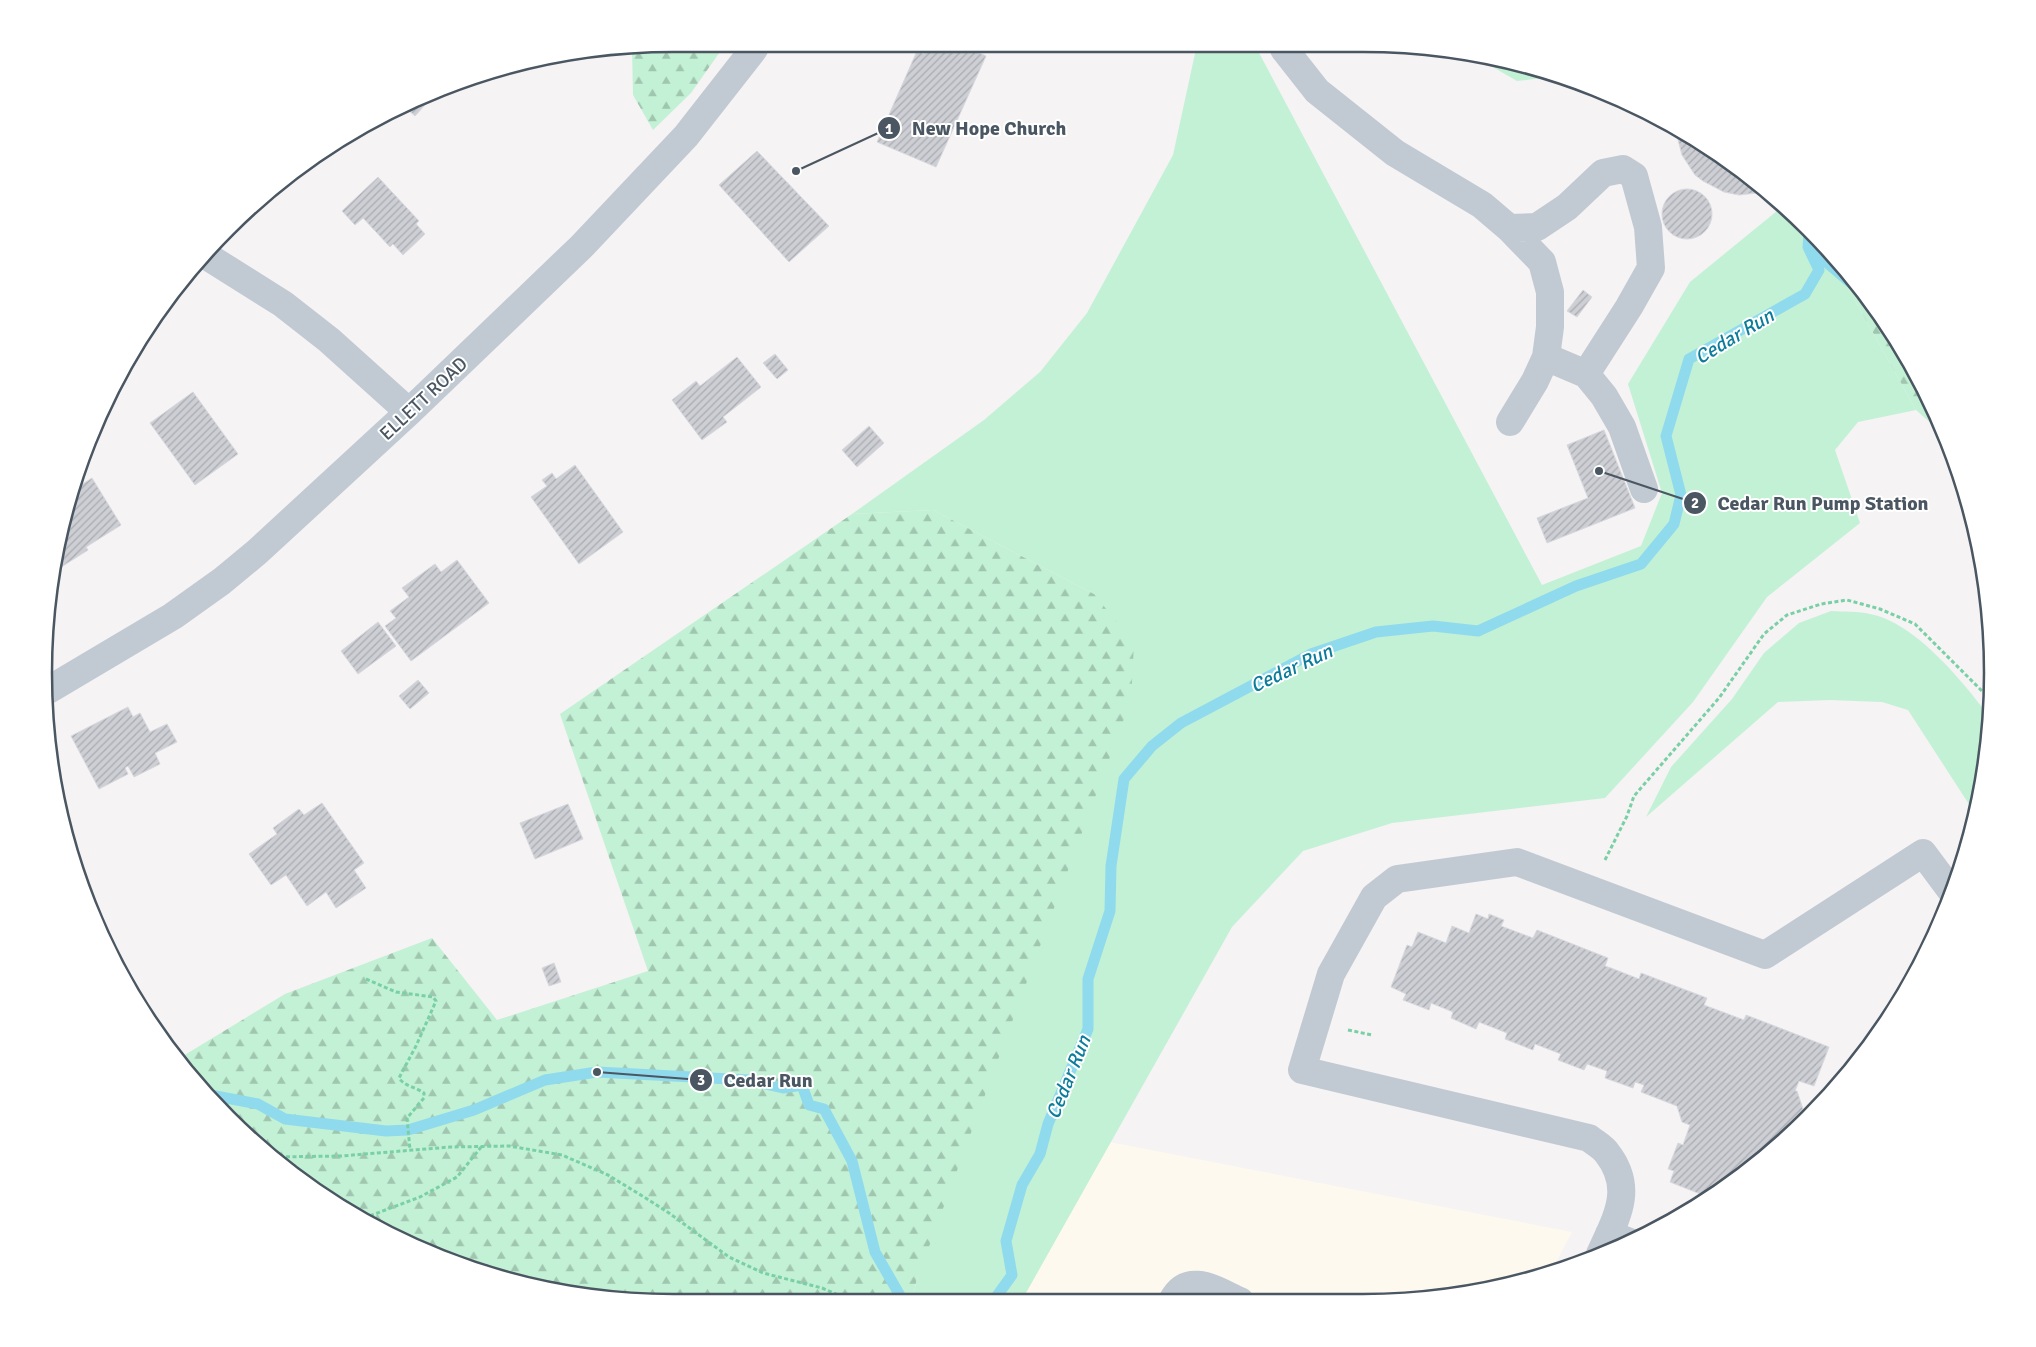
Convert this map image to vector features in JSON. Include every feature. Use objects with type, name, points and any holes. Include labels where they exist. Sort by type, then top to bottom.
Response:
[{"type":"street","name":"ELLETT ROAD","points":[[53,687],[173,616],[222,581],[257,552],[409,412],[581,247],[686,136],[751,53]]},
{"type":"street","points":[[1287,53],[1317,91],[1395,153],[1482,205],[1509,228],[1542,262],[1550,292],[1550,327],[1546,357],[1535,381],[1510,422]]},
{"type":"street","points":[[1509,228],[1537,227],[1567,207],[1604,173],[1622,169],[1634,176],[1648,227],[1651,268],[1629,307],[1586,374]]},
{"type":"street","points":[[211,259],[283,304],[321,334],[409,412]]},
{"type":"street","points":[[1546,357],[1586,374],[1604,396],[1622,427],[1644,488]]},
{"type":"street","points":[[1613,1241],[1623,1193],[1618,1174],[1607,1152],[1589,1138],[1302,1070],[1331,974],[1374,897],[1397,879],[1517,862],[1765,955],[1924,854],[1946,884]]},
{"type":"street","points":[[1176,1294],[1186,1285],[1200,1284],[1224,1294]]},
{"type":"path","points":[[1590,890],[1628,816],[1634,796],[1719,698],[1764,634],[1788,615],[1821,604],[1847,600],[1880,609],[1915,624],[1983,692]]},
{"type":"path","points":[[366,979],[396,992],[433,997],[436,1001],[399,1078],[402,1082],[424,1093],[424,1098],[407,1118],[410,1150]]},
{"type":"path","points":[[371,1215],[420,1197],[457,1177],[482,1146]]},
{"type":"path","points":[[284,1157],[341,1156],[482,1146],[508,1146],[562,1155],[608,1175],[669,1213],[729,1257],[763,1273],[822,1288],[836,1294]]},
{"type":"shaded area","points":[[1110,1142],[1572,1232],[1555,1264],[1484,1283],[1444,1289],[1362,1294],[1025,1294]]},
{"type":"green space","points":[[719,53],[691,93],[653,130],[633,95],[632,54]]},
{"type":"green space","points":[[1195,53],[1259,53],[1542,585],[1641,546],[1662,493],[1628,384],[1690,282],[1777,211],[1802,234],[1846,284],[1916,410],[1858,422],[1835,450],[1860,523],[1767,597],[1693,702],[1605,798],[1392,823],[1303,851],[1232,927],[1025,1294],[913,1294],[1094,594],[933,510],[852,514],[984,420],[1040,372],[1087,313],[1173,155]]},
{"type":"green space","points":[[1490,66],[1539,78],[1517,81]]},
{"type":"green space","points":[[1846,284],[1879,328],[1900,363],[1930,422],[1916,410]]},
{"type":"green space","points":[[933,510],[1094,594],[1134,643],[1131,700],[917,1279],[913,1294],[633,1293],[552,1283],[513,1273],[474,1262],[436,1247],[363,1211],[328,1190],[295,1166],[234,1113],[184,1055],[285,994],[432,938],[497,1020],[648,971],[560,714],[852,514]]},
{"type":"green space","points":[[1831,611],[1870,614],[1887,619],[1920,640],[1951,670],[1982,708],[1978,755],[1969,805],[1908,710],[1882,702],[1830,700],[1778,702],[1646,817],[1671,767],[1732,699],[1764,653],[1799,623]]},
{"type":"building","points":[[916,53],[979,53],[986,56],[936,167],[877,142]]},
{"type":"building","points":[[425,105],[415,116],[410,112]]},
{"type":"building","points":[[1678,139],[1708,157],[1755,193],[1739,195],[1724,192],[1695,175],[1682,155]]},
{"type":"building","points":[[757,151],[829,226],[789,262],[719,185]]},
{"type":"building","points":[[378,177],[419,221],[416,224],[425,234],[403,255],[393,244],[390,247],[363,218],[355,225],[342,211]]},
{"type":"building","points":[[1687,189],[1697,191],[1705,196],[1710,204],[1712,214],[1710,224],[1705,232],[1697,237],[1687,239],[1677,237],[1669,232],[1664,224],[1662,214],[1664,204],[1669,196],[1677,191]]},
{"type":"building","points":[[1583,290],[1592,297],[1577,317],[1567,311]]},
{"type":"building","points":[[775,354],[788,370],[777,379],[763,363]]},
{"type":"building","points":[[737,357],[761,387],[723,417],[727,422],[702,440],[672,400],[696,381],[700,386]]},
{"type":"building","points":[[193,392],[238,454],[195,485],[150,423]]},
{"type":"building","points":[[869,426],[884,443],[857,467],[842,450]]},
{"type":"building","points":[[1604,430],[1635,508],[1547,543],[1537,518],[1588,498],[1567,445]]},
{"type":"building","points":[[575,465],[623,532],[579,564],[531,497],[547,486],[542,480],[552,473],[556,479]]},
{"type":"building","points":[[92,478],[121,525],[86,547],[88,550],[62,567],[64,552],[82,484]]},
{"type":"building","points":[[457,560],[489,603],[411,661],[385,626],[396,618],[390,611],[409,597],[402,588],[435,564],[441,572]]},
{"type":"building","points":[[378,622],[396,646],[358,674],[341,651]]},
{"type":"building","points":[[418,680],[429,693],[410,709],[399,696]]},
{"type":"building","points":[[128,707],[133,717],[140,713],[150,732],[167,724],[177,742],[155,753],[160,764],[134,777],[128,766],[125,768],[128,774],[99,789],[71,736]]},
{"type":"building","points":[[322,803],[364,863],[354,870],[366,888],[336,908],[326,892],[307,906],[286,875],[271,885],[249,854],[277,834],[273,828],[299,809],[304,815]]},
{"type":"building","points":[[568,804],[583,839],[535,859],[520,823]]},
{"type":"building","points":[[1476,914],[1488,919],[1489,914],[1504,920],[1501,926],[1533,938],[1537,930],[1608,958],[1605,966],[1639,979],[1641,973],[1707,998],[1704,1005],[1744,1020],[1746,1015],[1829,1047],[1814,1086],[1799,1081],[1795,1091],[1797,1091],[1804,1111],[1741,1166],[1701,1194],[1670,1182],[1674,1171],[1668,1169],[1678,1143],[1683,1145],[1690,1125],[1682,1122],[1677,1106],[1641,1092],[1644,1085],[1635,1082],[1633,1088],[1605,1078],[1607,1071],[1587,1064],[1584,1070],[1558,1060],[1561,1054],[1535,1044],[1533,1050],[1505,1039],[1507,1033],[1479,1022],[1476,1029],[1451,1018],[1453,1012],[1431,1003],[1429,1010],[1403,1000],[1406,994],[1391,987],[1407,945],[1412,947],[1418,932],[1446,943],[1452,926],[1469,933]]},
{"type":"building","points":[[554,963],[561,982],[549,986],[542,968]]},
{"type":"waterway","name":"Cedar Run","points":[[998,1294],[1012,1275],[1006,1241],[1022,1185],[1040,1154],[1048,1124],[1088,1029],[1088,979],[1110,911],[1111,866],[1124,779],[1152,746],[1181,723],[1311,654],[1376,632],[1433,626],[1478,631],[1576,586],[1641,564],[1674,524],[1681,495],[1666,436],[1689,359],[1805,294],[1819,270],[1808,247],[1808,241]]},
{"type":"waterway","name":"Cedar Run","points":[[1812,250],[1830,265]]},
{"type":"waterway","name":"Cedar Run","points":[[219,1097],[258,1104],[285,1119],[386,1131],[408,1130],[474,1110],[545,1080],[597,1072],[749,1080],[783,1088],[802,1085],[809,1105],[824,1109],[852,1161],[875,1252],[899,1294]]},
{"type":"place","name":"New Hope Church","points":[[796,171]]},
{"type":"place","name":"Cedar Run Pump Station","points":[[1599,471]]},
{"type":"place","name":"Cedar Run","points":[[597,1072]]}]
